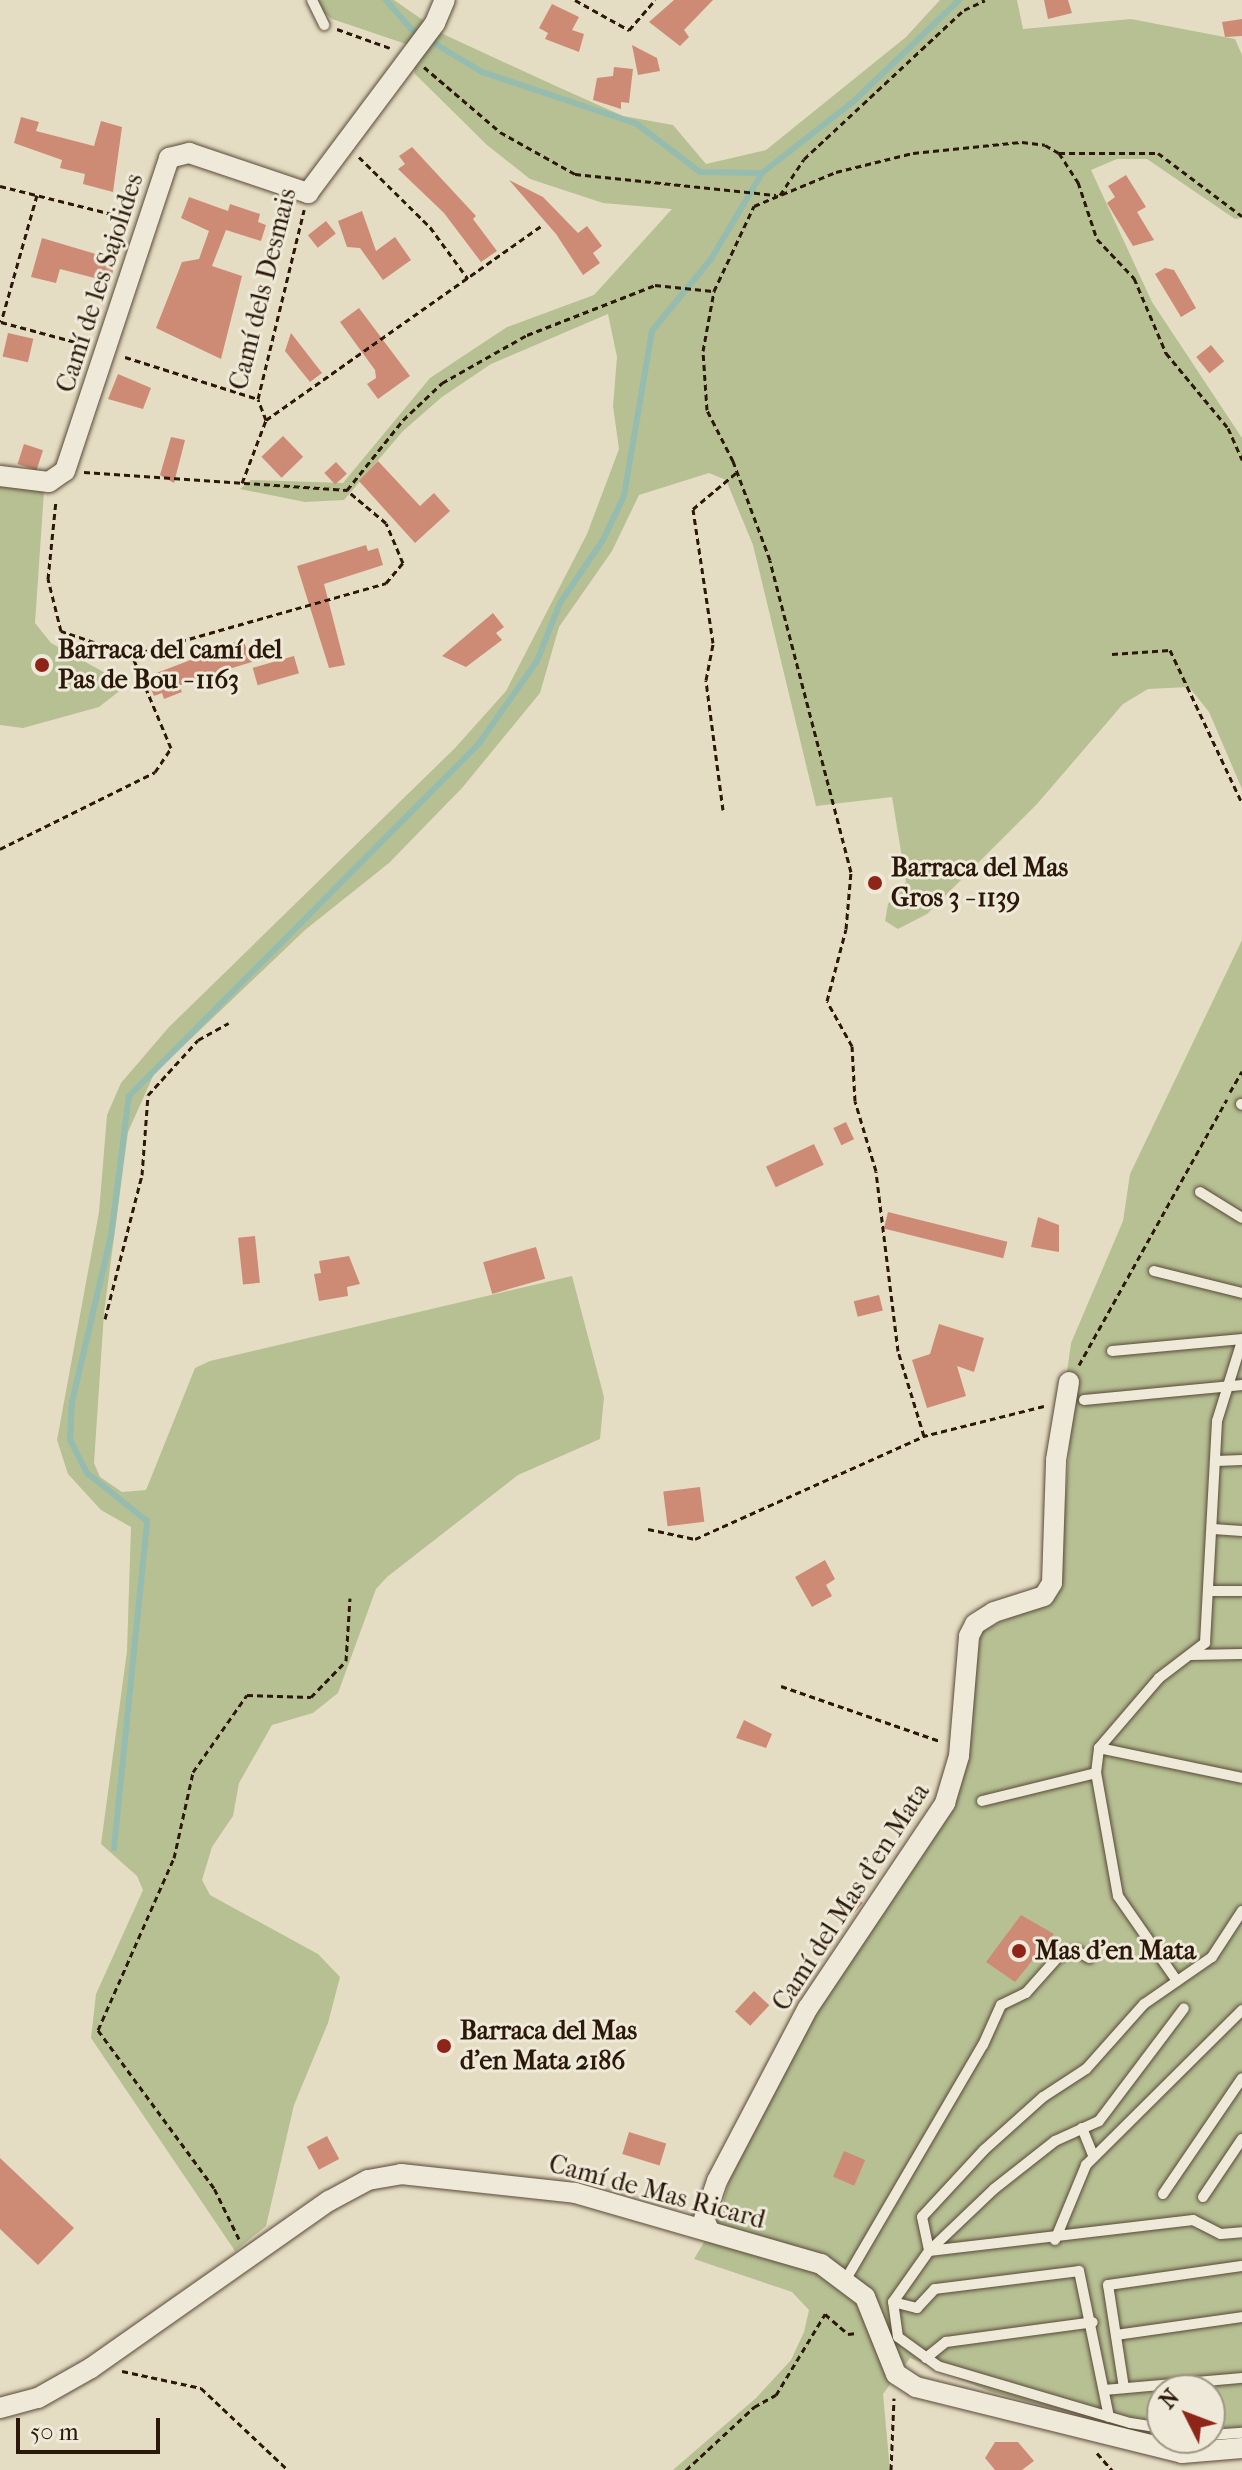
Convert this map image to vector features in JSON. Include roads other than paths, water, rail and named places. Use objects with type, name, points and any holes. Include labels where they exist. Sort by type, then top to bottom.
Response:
[{"type":"street","name":"Camí dels Desmais","points":[[308,193],[411,55],[445,0]]},
{"type":"street","name":"Camí de les Sajolides","points":[[0,476],[57,477],[149,223],[169,158],[189,153],[308,193]]},
{"type":"street","name":"Camí del Mas d'en Mata","points":[[709,2230],[707,2204],[808,2008],[945,1803],[960,1748],[969,1636],[975,1624],[1044,1596],[1052,1583],[1056,1460],[1073,1393]]},
{"type":"street","name":"Camí de Mas Ricard","points":[[0,2408],[38,2398],[91,2368],[329,2201],[368,2180],[401,2174],[537,2185],[709,2230],[821,2264],[846,2279],[865,2297],[896,2374],[916,2387],[1182,2453],[1242,2448]]},
{"type":"lane","points":[[312,0],[324,25]]},
{"type":"lane","points":[[1200,1192],[1242,1218]]},
{"type":"lane","points":[[1154,1271],[1242,1293]]},
{"type":"lane","points":[[1112,1351],[1242,1340],[1217,1421],[1205,1643],[1159,1678],[1099,1748],[1096,1773],[1118,1896],[1177,1981]]},
{"type":"lane","points":[[1073,1393],[1242,1385]]},
{"type":"lane","points":[[1216,1461],[1242,1460]]},
{"type":"lane","points":[[1213,1529],[1242,1531]]},
{"type":"lane","points":[[1209,1591],[1242,1591]]},
{"type":"lane","points":[[1190,1655],[1242,1654]]},
{"type":"lane","points":[[1099,1748],[1242,1778]]},
{"type":"lane","points":[[982,1801],[1096,1773]]},
{"type":"lane","points":[[929,2251],[922,2217],[984,2150],[1043,2097],[1086,2069],[1144,2004],[1212,1957],[1242,1911]]},
{"type":"lane","points":[[846,2279],[983,2045],[1001,2005],[1026,1993],[1059,1956],[1077,1951],[1089,1958]]},
{"type":"lane","points":[[1146,2425],[1109,2417],[938,2366],[898,2337],[893,2302],[929,2251],[994,2189],[1055,2141],[1099,2121],[1184,2008]]},
{"type":"lane","points":[[1055,2240],[1094,2157],[1242,2010]]},
{"type":"lane","points":[[1163,2194],[1242,2078]]},
{"type":"lane","points":[[1082,2128],[1094,2157]]},
{"type":"lane","points":[[1203,2197],[1242,2139]]},
{"type":"lane","points":[[929,2251],[1055,2240],[1193,2220],[1221,2234],[1242,2232]]},
{"type":"lane","points":[[1124,2388],[1108,2285],[1242,2266]]},
{"type":"lane","points":[[893,2302],[917,2308],[935,2289],[1079,2271],[1093,2322],[1109,2417]]},
{"type":"lane","points":[[1116,2335],[1242,2317]]},
{"type":"lane","points":[[926,2358],[946,2342],[1093,2322]]},
{"type":"lane","points":[[1104,2390],[1242,2378]]},
{"type":"waterway","points":[[386,0],[411,29],[482,72],[637,124],[700,172],[762,173],[854,101],[959,0]]},
{"type":"waterway","points":[[114,1848],[147,1521],[87,1473],[70,1439],[72,1402],[111,1236],[129,1096],[480,742],[537,661],[560,603],[603,540],[624,496],[652,331],[711,259],[762,173]]},
{"type":"place","name":"Barraca del camí del Pas de Bou - 1163","points":[[42,665]]},
{"type":"place","name":"Barraca del Mas Gros 3 - 1139","points":[[875,883]]},
{"type":"place","name":"Mas d'en Mata","points":[[1019,1951]]},
{"type":"place","name":"Barraca del Mas d'en Mata 2186","points":[[444,2046]]}]
